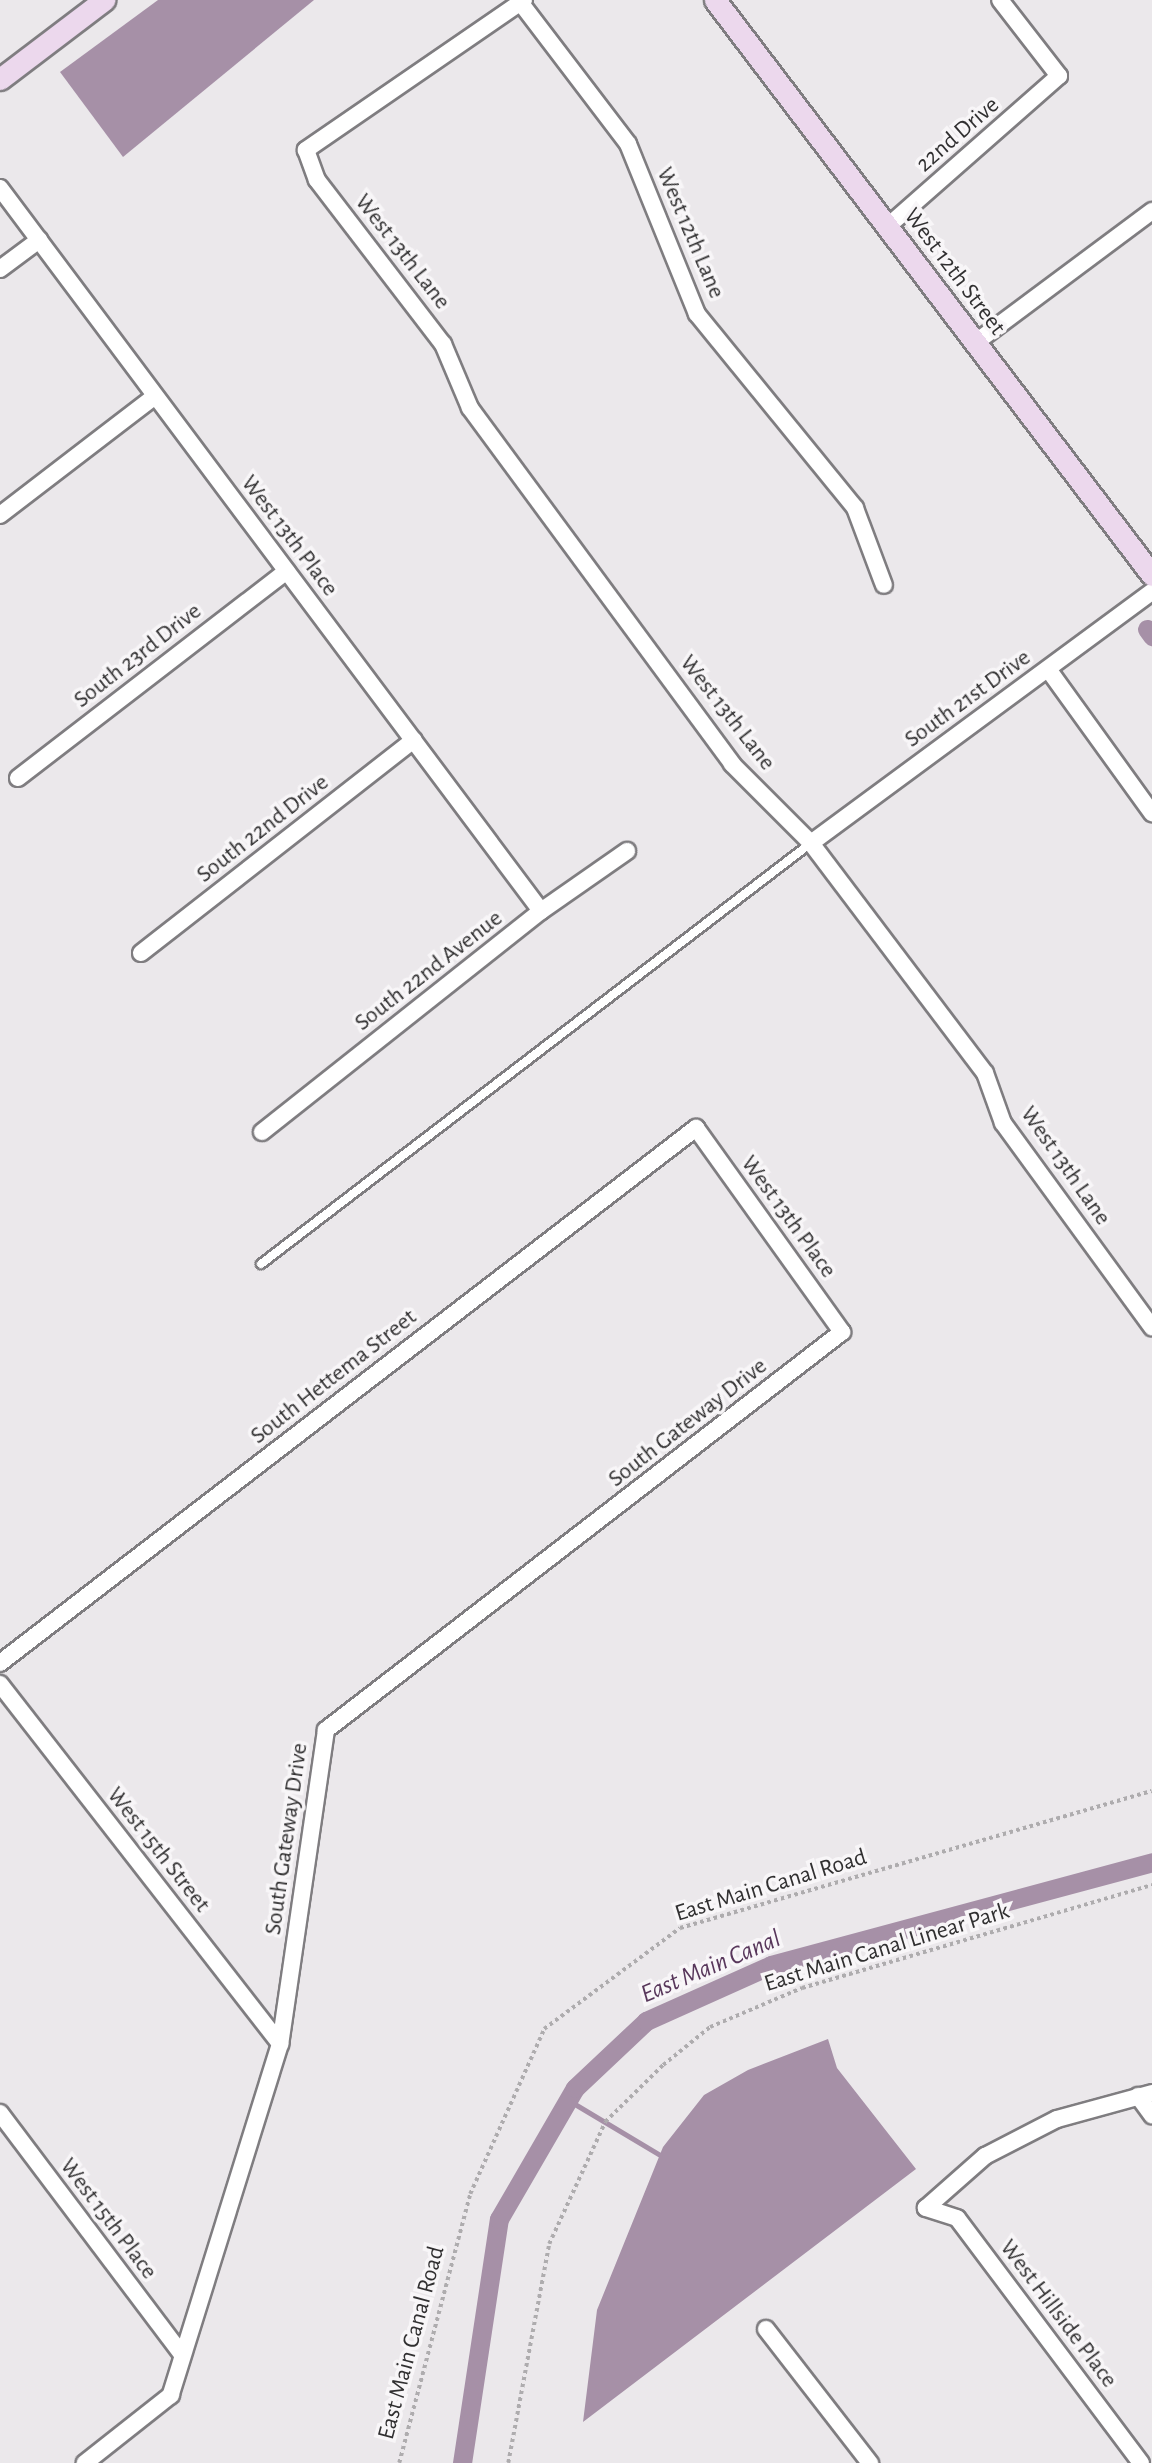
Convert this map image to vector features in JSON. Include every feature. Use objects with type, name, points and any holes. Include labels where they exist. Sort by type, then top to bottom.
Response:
[{"type":"street","points":[[0,79],[104,0]]},
{"type":"street","name":"West 12th Street","points":[[715,0],[1152,575]]},
{"type":"street","points":[[1004,6],[1021,0]]},
{"type":"street","name":"West 13th Lane","points":[[522,1],[306,150],[317,180],[443,344],[470,408],[732,764],[811,843],[985,1073],[1003,1123],[1152,1327]]},
{"type":"street","name":"West 12th Lane","points":[[522,1],[628,144],[697,314],[855,508],[884,585]]},
{"type":"street","name":"22nd Drive","points":[[887,227],[1059,76],[1004,6]]},
{"type":"street","name":"West 13th Place","points":[[0,188],[541,911]]},
{"type":"street","points":[[975,343],[1152,211]]},
{"type":"street","points":[[0,269],[39,240]]},
{"type":"street","points":[[0,515],[155,396]]},
{"type":"street","name":"South 23rd Drive","points":[[18,778],[287,570]]},
{"type":"street","name":"South 21st Drive","points":[[811,843],[1152,592]]},
{"type":"street","points":[[1048,669],[1152,813]]},
{"type":"street","name":"South 22nd Drive","points":[[141,953],[414,740]]},
{"type":"street","name":"South 22nd Avenue","points":[[262,1132],[541,911],[627,851]]},
{"type":"street","name":"West 13th Place","points":[[696,1128],[842,1332]]},
{"type":"street","name":"South Hettema Street","points":[[0,1663],[696,1128]]},
{"type":"street","name":"South Gateway Drive","points":[[85,2463],[171,2395],[181,2353],[279,2044],[326,1730],[842,1332]]},
{"type":"street","name":"West 15th Street","points":[[0,1684],[279,2044]]},
{"type":"street","points":[[1145,2095],[1152,2115]]},
{"type":"street","name":"West Hillside Place","points":[[1141,2463],[957,2218],[926,2208],[985,2156],[1056,2119],[1145,2095]]},
{"type":"street","name":"West 15th Place","points":[[0,2113],[181,2353]]},
{"type":"street","points":[[766,2329],[870,2463]]},
{"type":"lane","points":[[261,1264],[811,843]]},
{"type":"path","name":"East Main Canal Road","points":[[398,2463],[470,2194],[544,2029],[680,1928],[1152,1791]]},
{"type":"path","name":"East Main Canal Linear Park","points":[[508,2463],[549,2244],[606,2122],[663,2064],[710,2027],[802,1988],[1152,1885]]},
{"type":"shaded area","points":[[158,0],[314,0],[123,157],[60,72]]},
{"type":"shaded area","points":[[828,2039],[837,2068],[916,2169],[583,2422],[597,2310],[663,2147],[704,2095],[748,2070]]},
{"type":"waterway","points":[[1147,629],[1152,636]]},
{"type":"waterway","name":"East Main Canal","points":[[462,2463],[499,2219],[575,2088],[646,2021],[771,1965],[1152,1862]]},
{"type":"waterway","points":[[568,2100],[660,2155]]}]
